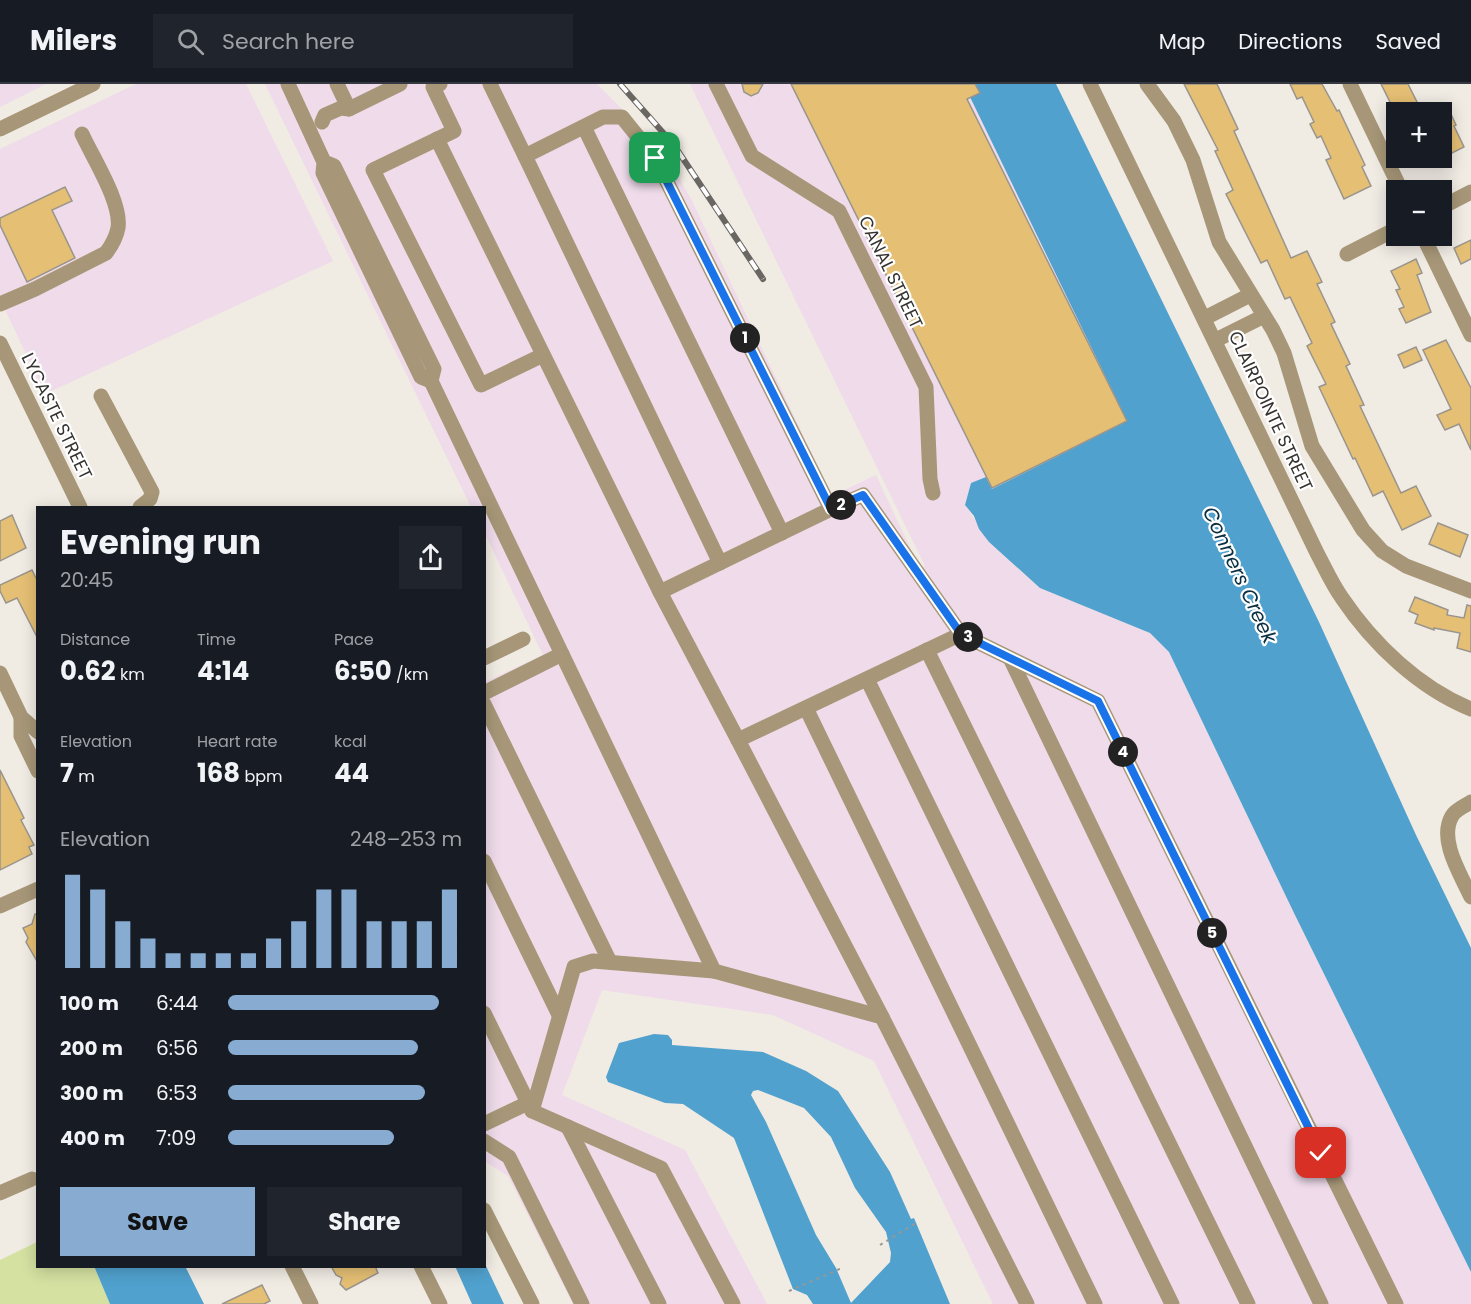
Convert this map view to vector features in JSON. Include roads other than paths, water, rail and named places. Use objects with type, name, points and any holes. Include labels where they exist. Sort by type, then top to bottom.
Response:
[{"type":"street","points":[[0,129],[93,84]]},
{"type":"street","points":[[288,84],[316,125],[324,162],[323,173],[421,377],[431,381],[714,971]]},
{"type":"street","points":[[337,84],[349,109]]},
{"type":"street","points":[[316,125],[325,115],[341,108],[349,109],[400,84]]},
{"type":"street","points":[[440,84],[433,87],[454,131],[373,170],[481,385],[543,355]]},
{"type":"street","points":[[490,84],[720,563]]},
{"type":"street","name":"CANAL STREET","points":[[717,84],[752,156],[839,211],[926,387],[930,478],[933,493]]},
{"type":"street","name":"CLAIRPOINTE STREET","points":[[1090,84],[1216,340],[1317,553],[1342,598],[1373,638],[1410,672],[1471,709]]},
{"type":"street","points":[[1147,84],[1174,121],[1193,160],[1219,242],[1284,353],[1312,447],[1363,530],[1382,550],[1406,566],[1471,591]]},
{"type":"street","points":[[1350,84],[1396,180]]},
{"type":"street","points":[[525,156],[603,117],[622,117],[655,158],[831,509]]},
{"type":"street","points":[[584,127],[782,533]]},
{"type":"street","points":[[0,304],[105,253],[113,243],[118,226],[117,208],[82,134]]},
{"type":"street","points":[[436,139],[660,592],[882,1017],[1027,1304]]},
{"type":"street","points":[[1452,202],[1471,192]]},
{"type":"street","points":[[1347,254],[1386,234]]},
{"type":"street","points":[[1428,246],[1471,335]]},
{"type":"street","points":[[1205,318],[1250,295]]},
{"type":"street","points":[[1216,340],[1264,316]]},
{"type":"street","name":"LYCASTE STREET","points":[[0,343],[80,506]]},
{"type":"street","points":[[101,396],[152,492],[150,499],[141,506]]},
{"type":"street","points":[[660,592],[863,495],[961,634],[1098,701],[1396,1304]]},
{"type":"street","points":[[738,740],[961,634]]},
{"type":"street","points":[[486,657],[523,639]]},
{"type":"street","points":[[927,650],[1248,1304]]},
{"type":"street","points":[[486,692],[562,654]]},
{"type":"street","points":[[1010,658],[1321,1304]]},
{"type":"street","points":[[0,673],[21,717],[36,730]]},
{"type":"street","points":[[867,679],[1172,1304]]},
{"type":"street","points":[[486,708],[610,962]]},
{"type":"street","points":[[806,708],[1095,1304]]},
{"type":"street","points":[[21,717],[21,736],[36,767]]},
{"type":"street","points":[[1471,802],[1452,815],[1447,832],[1454,860],[1471,897]]},
{"type":"street","points":[[486,865],[559,1015]]},
{"type":"street","points":[[0,906],[36,890]]},
{"type":"street","points":[[530,1107],[574,968],[593,961],[714,971],[882,1017]]},
{"type":"street","points":[[486,1017],[530,1107],[568,1127],[661,1168],[733,1304]]},
{"type":"street","points":[[486,1123],[530,1107]]},
{"type":"street","points":[[568,1127],[658,1304]]},
{"type":"street","points":[[486,1143],[509,1157],[582,1304]]},
{"type":"street","points":[[0,1193],[32,1179]]},
{"type":"street","points":[[486,1214],[532,1304]]},
{"type":"street","points":[[293,1268],[311,1304]]},
{"type":"street","points":[[422,1268],[440,1304]]},
{"type":"water","name":"Conners Creek","points":[[973,84],[1056,84],[1319,622],[1416,835],[1471,948],[1471,1272],[1294,913],[1169,652],[1150,633],[1040,588],[989,542],[965,505],[971,483],[986,477],[992,489],[1127,421],[970,97]]},
{"type":"water","points":[[654,1034],[668,1035],[672,1040],[672,1045],[763,1052],[806,1071],[838,1091],[890,1172],[911,1219],[914,1218],[950,1304],[813,1304],[807,1295],[793,1289],[734,1138],[683,1104],[665,1103],[608,1082],[606,1077],[619,1043]],"holes":[[[758,1090],[804,1108],[831,1137],[855,1188],[886,1232],[891,1253],[890,1262],[851,1303],[836,1268],[816,1235],[766,1122],[751,1095],[753,1091]]]},
{"type":"water","points":[[486,1266],[504,1304],[472,1304],[456,1268],[486,1268]]},
{"type":"water","points":[[95,1268],[186,1268],[204,1304],[110,1304]]},
{"type":"railway","points":[[620,84],[674,145],[763,279]]}]
